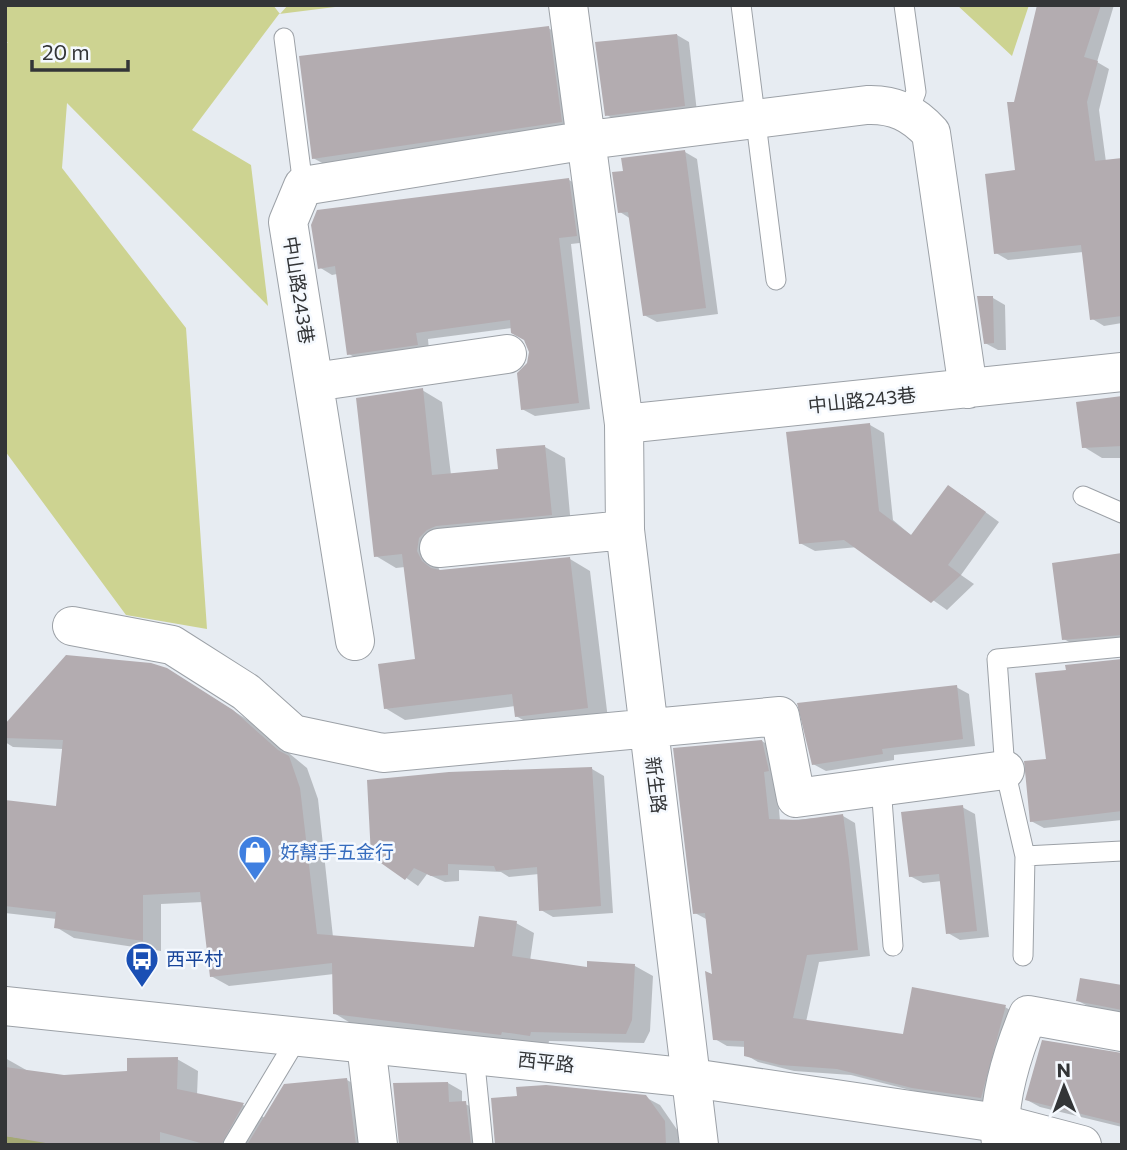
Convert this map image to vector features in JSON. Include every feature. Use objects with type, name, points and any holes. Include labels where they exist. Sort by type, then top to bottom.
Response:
[{"type":"street","points":[[568,5],[624,425]]},
{"type":"street","points":[[303,186],[588,140],[881,105],[908,113],[931,133],[968,389]]},
{"type":"street","name":"中山路243巷","points":[[303,186],[288,222],[355,641]]},
{"type":"street","points":[[314,382],[507,354]]},
{"type":"street","name":"中山路243巷","points":[[624,425],[1122,372]]},
{"type":"street","name":"新生路","points":[[624,425],[625,530],[699,1145]]},
{"type":"street","points":[[439,548],[625,530]]},
{"type":"street","points":[[72,626],[172,645],[246,692],[293,734],[383,752],[780,716],[796,798],[1005,770]]},
{"type":"street","name":"西平路","points":[[5,1006],[299,1035],[692,1079],[1000,1134],[1083,1145]]},
{"type":"street","points":[[1000,1134],[1018,1039],[1028,1016],[1122,1032]]},
{"type":"street","points":[[366,1044],[377,1145]]},
{"type":"lane","points":[[741,5],[775,279]]},
{"type":"lane","points":[[904,5],[916,92],[908,113]]},
{"type":"lane","points":[[284,38],[303,186]]},
{"type":"lane","points":[[1083,496],[1122,513]]},
{"type":"lane","points":[[1023,956],[1025,856],[1005,770],[997,659],[1122,648]]},
{"type":"lane","points":[[881,786],[893,946]]},
{"type":"lane","points":[[1025,856],[1122,850]]},
{"type":"lane","points":[[233,1145],[299,1035]]},
{"type":"lane","points":[[474,1054],[483,1145]]},
{"type":"green space","points":[[5,5],[273,5],[280,14],[192,130],[251,165],[268,306],[67,103],[62,168],[186,328],[207,629],[126,615],[5,451],[5,43],[8,43],[5,40]]},
{"type":"green space","points":[[288,5],[351,5],[280,14]]},
{"type":"green space","points":[[957,5],[1029,5],[1012,56]]},
{"type":"green space","points":[[5,1136],[56,1143],[57,1145],[5,1145]]},
{"type":"building","points":[[1037,5],[1101,5],[1084,57],[1098,61],[1087,102],[1095,161],[1122,158],[1122,316],[1090,320],[1081,245],[994,254],[985,174],[1015,170],[1007,102],[1014,102]]},
{"type":"building","points":[[549,26],[562,122],[312,159],[299,56]]},
{"type":"building","points":[[677,34],[685,106],[605,116],[595,42]]},
{"type":"building","points":[[685,150],[706,308],[643,316],[628,212],[618,213],[612,172],[623,171],[621,158]]},
{"type":"building","points":[[569,178],[577,236],[559,238],[579,403],[521,410],[517,373],[527,363],[529,352],[524,340],[511,333],[510,320],[416,333],[418,345],[347,355],[335,266],[318,269],[311,225],[317,210]]},
{"type":"building","points":[[977,296],[993,296],[994,343],[984,344]]},
{"type":"building","points":[[423,388],[432,475],[498,469],[496,449],[545,445],[552,515],[436,526],[419,538],[417,551],[422,561],[431,568],[440,570],[570,557],[588,708],[515,717],[512,694],[384,709],[378,664],[415,659],[402,554],[374,557],[356,398]]},
{"type":"building","points":[[1122,396],[1122,446],[1082,448],[1076,402]]},
{"type":"building","points":[[870,423],[879,511],[911,535],[948,485],[986,512],[948,565],[961,575],[931,603],[844,540],[799,544],[786,432]]},
{"type":"building","points":[[1122,553],[1122,635],[1062,640],[1052,563]]},
{"type":"building","points":[[66,655],[151,663],[167,668],[233,710],[278,750],[289,756],[300,788],[317,934],[474,947],[479,916],[517,921],[512,956],[587,967],[587,961],[635,964],[632,1020],[626,1034],[531,1032],[530,1036],[502,1032],[501,1035],[333,1014],[332,963],[210,977],[200,892],[143,895],[143,941],[54,928],[56,912],[5,906],[5,800],[56,806],[63,740],[5,738],[5,724]]},
{"type":"building","points":[[1122,659],[1122,811],[1030,822],[1024,761],[1046,759],[1035,673],[1066,670],[1065,665]]},
{"type":"building","points":[[957,685],[963,739],[882,749],[883,754],[812,765],[797,703]]},
{"type":"building","points":[[762,740],[769,771],[764,772],[769,819],[799,820],[843,814],[849,860],[858,950],[807,955],[793,1018],[903,1034],[912,987],[1006,1005],[981,1098],[912,1088],[837,1069],[780,1065],[744,1056],[744,1041],[713,1040],[705,971],[712,974],[705,913],[693,914],[673,748]]},
{"type":"building","points":[[592,767],[601,906],[539,911],[537,867],[496,871],[494,866],[448,864],[448,875],[431,876],[414,868],[405,880],[371,856],[367,780],[449,772]]},
{"type":"building","points":[[963,805],[977,931],[946,934],[939,874],[909,877],[901,812]]},
{"type":"building","points":[[1080,978],[1122,985],[1122,1010],[1076,1001]]},
{"type":"building","points":[[1042,1040],[1122,1053],[1122,1124],[1025,1100]]},
{"type":"building","points":[[178,1057],[177,1089],[244,1103],[221,1145],[208,1145],[160,1132],[160,1145],[57,1145],[5,1136],[5,1067],[64,1075],[127,1071],[127,1058]]},
{"type":"building","points":[[347,1078],[356,1145],[247,1145],[284,1084]]},
{"type":"building","points":[[448,1082],[449,1102],[466,1101],[471,1145],[399,1145],[393,1083]]},
{"type":"building","points":[[546,1085],[646,1095],[665,1121],[666,1145],[495,1145],[491,1098],[517,1096],[516,1087]]},
{"type":"place","name":"好幫手五金行","points":[[255,882]]},
{"type":"place","name":"西平村","points":[[142,989]]}]
